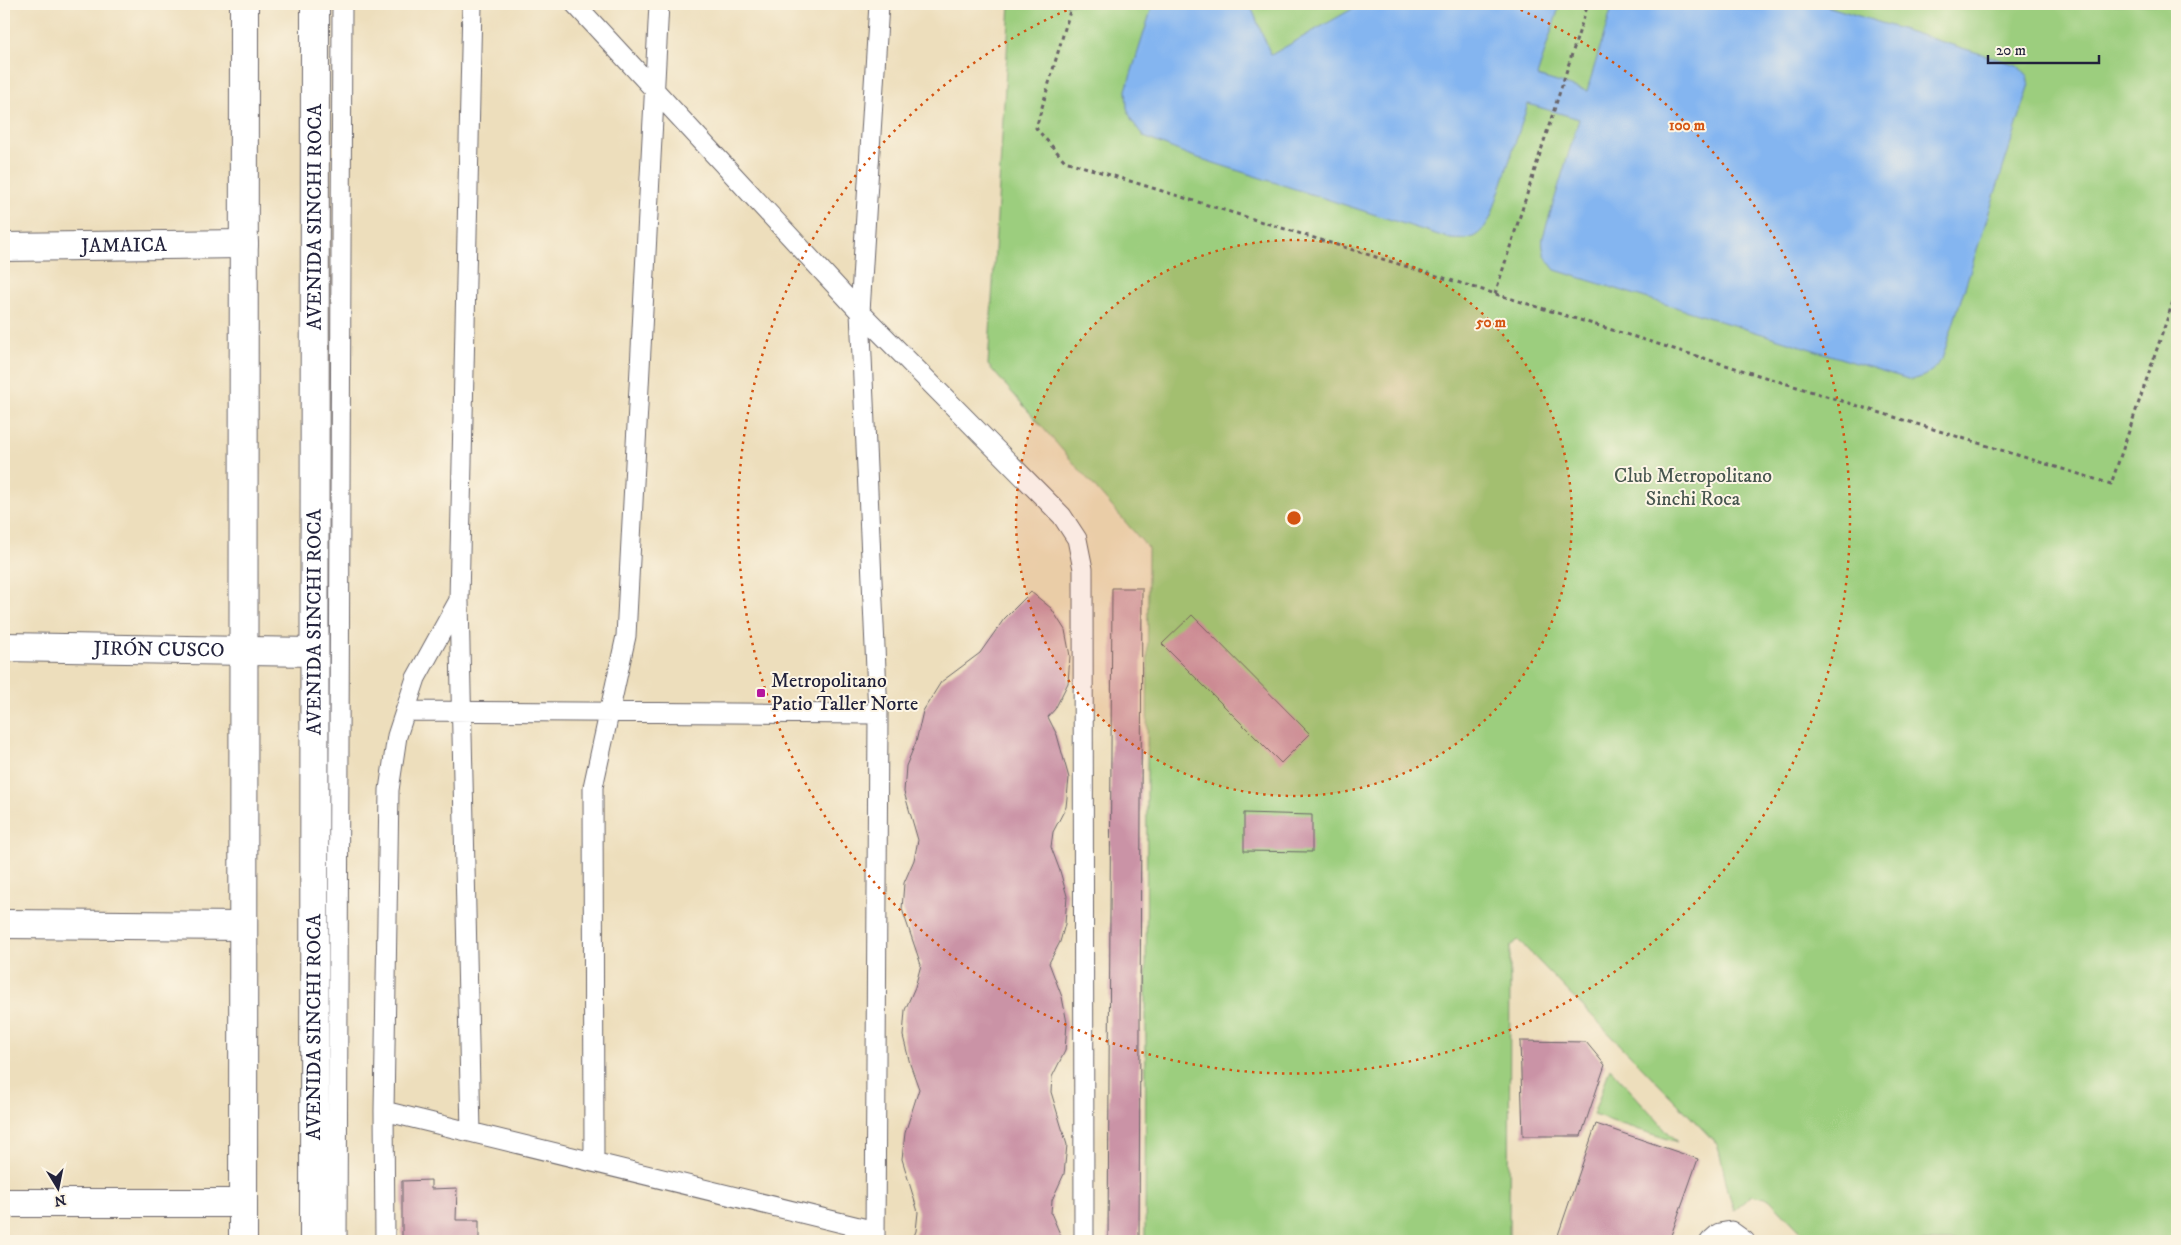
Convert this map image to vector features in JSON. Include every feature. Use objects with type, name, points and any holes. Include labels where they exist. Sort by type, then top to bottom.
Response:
[{"type":"main road","points":[[243,1241],[244,4]]},
{"type":"main road","name":"AVENIDA SINCHI ROCA","points":[[314,1241],[315,4]]},
{"type":"main road","name":"JAMAICA","points":[[4,247],[244,244]]},
{"type":"main road","name":"JIRÓN CUSCO","points":[[4,647],[314,652]]},
{"type":"main road","points":[[4,924],[243,926]]},
{"type":"main road","points":[[4,1203],[243,1203]]},
{"type":"lane","points":[[337,1241],[342,4]]},
{"type":"lane","points":[[471,1132],[459,600],[472,4]]},
{"type":"lane","points":[[574,4],[860,312],[1062,516],[1078,539],[1083,569],[1084,1241]]},
{"type":"lane","points":[[594,1162],[593,786],[626,636],[659,4]]},
{"type":"lane","points":[[384,1111],[594,1162],[875,1236],[878,714],[860,312],[879,4]]},
{"type":"lane","points":[[386,1241],[384,1111],[388,790],[397,736],[416,678],[459,600]]},
{"type":"lane","points":[[405,711],[878,714]]},
{"type":"lane","points":[[1710,1241],[1719,1232],[1731,1231],[1745,1241]]},
{"type":"path","points":[[1072,4],[1036,128],[1065,161],[2112,484],[2177,290]]},
{"type":"path","points":[[1495,294],[1588,4]]},
{"type":"green space","name":"Club Metropolitano Sinchi Roca","points":[[1010,4],[2177,4],[2177,1241],[1810,1241],[1769,1199],[1752,1195],[1734,1210],[1717,1144],[1518,940],[1510,947],[1509,1241],[1145,1241],[1148,548],[988,365]]},
{"type":"green space","points":[[1610,1068],[1677,1142],[1593,1115]]},
{"type":"water","points":[[1153,4],[1250,4],[1271,55],[1361,4],[1560,4],[1537,76],[1587,91],[1613,4],[1820,4],[2017,65],[2027,76],[2029,87],[1942,359],[1929,373],[1911,380],[1555,270],[1545,255],[1543,237],[1579,119],[1528,104],[1491,217],[1479,233],[1465,239],[1451,239],[1189,155],[1144,137],[1132,121],[1127,108],[1126,90]]},
{"type":"building","points":[[1112,588],[1142,588],[1139,1241],[1108,1241]]},
{"type":"building","points":[[1031,592],[1051,608],[1065,630],[1070,656],[1068,683],[1055,709],[1048,717],[1057,735],[1069,778],[1066,807],[1053,832],[1051,847],[1067,896],[1065,924],[1060,942],[1049,963],[1062,997],[1067,1023],[1065,1051],[1052,1077],[1051,1092],[1067,1145],[1064,1174],[1052,1200],[1051,1213],[1063,1241],[912,1241],[916,1231],[918,1212],[902,1159],[905,1133],[919,1089],[903,1036],[905,1010],[915,987],[921,965],[902,909],[904,883],[914,860],[918,840],[904,792],[906,766],[916,742],[923,711],[941,682],[980,653],[1004,619]]},
{"type":"building","points":[[1192,615],[1310,734],[1281,763],[1162,644]]},
{"type":"building","points":[[1244,813],[1312,815],[1312,852],[1244,851]]},
{"type":"building","points":[[1520,1041],[1586,1042],[1605,1065],[1581,1136],[1523,1136]]},
{"type":"building","points":[[1596,1124],[1698,1159],[1669,1241],[1556,1241]]},
{"type":"building","points":[[431,1180],[431,1189],[457,1188],[456,1220],[479,1220],[479,1241],[402,1241],[402,1181]]},
{"type":"place","name":"Metropolitano Patio Taller Norte","points":[[761,693]]}]
